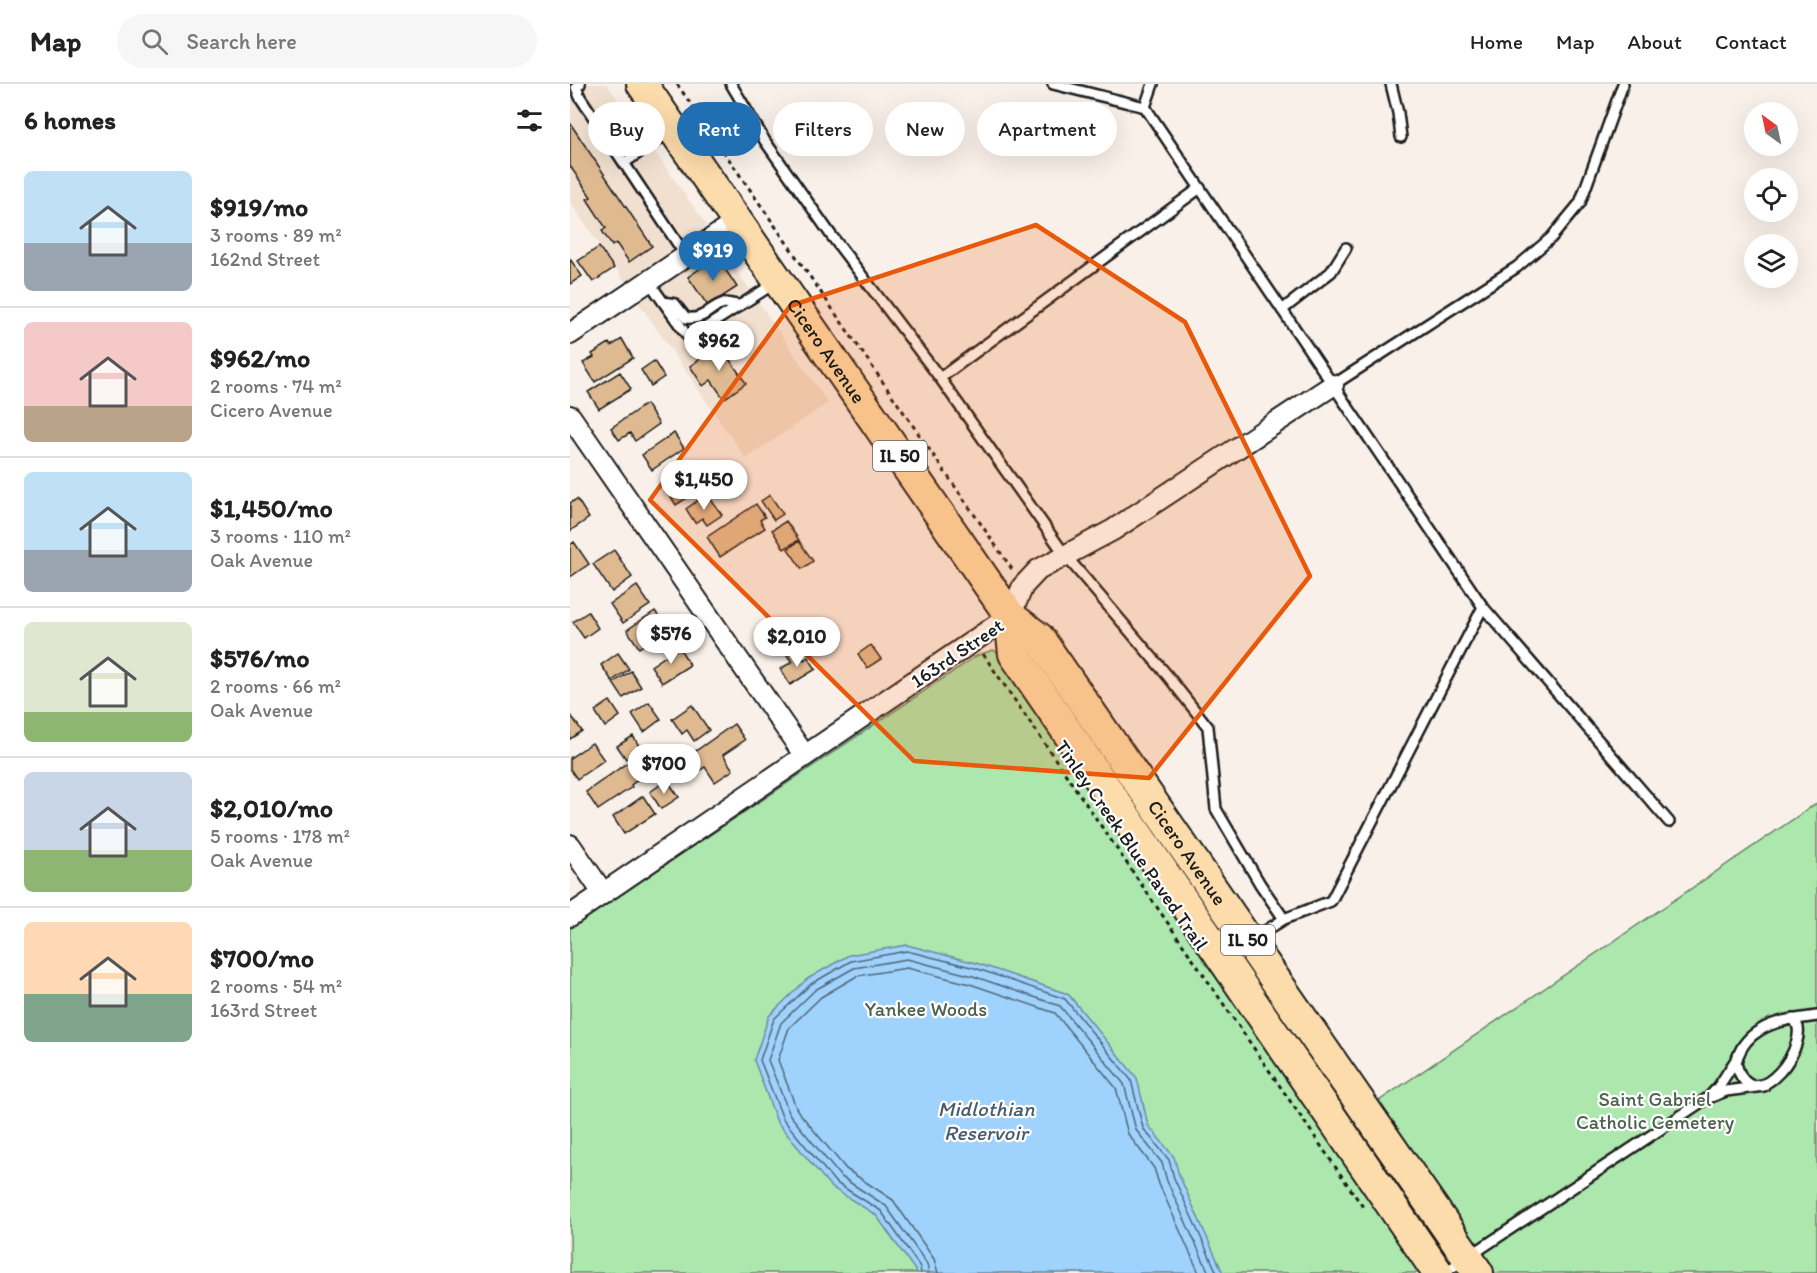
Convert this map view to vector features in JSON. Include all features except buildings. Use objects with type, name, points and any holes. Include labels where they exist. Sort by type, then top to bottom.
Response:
[{"type":"main road","name":"Cicero Avenue","points":[[642,84],[1010,616],[1039,638],[1249,941],[1463,1268]]},
{"type":"main road","name":"Cicero Avenue","points":[[1010,616],[1014,654],[1438,1273]]},
{"type":"street","points":[[570,334],[738,221]]},
{"type":"street","name":"163rd Street","points":[[570,916],[1010,616],[1023,586],[1038,570],[1113,530],[1333,385]]},
{"type":"street","points":[[570,416],[805,756]]},
{"type":"street","points":[[570,844],[603,893]]},
{"type":"lane","points":[[580,84],[576,87],[580,97],[686,256]]},
{"type":"lane","points":[[731,84],[765,141],[831,236],[940,378],[1065,555],[1208,727],[1216,809],[1260,884],[1284,919]]},
{"type":"lane","points":[[1053,84],[1145,107],[1483,607],[1669,822]]},
{"type":"lane","points":[[1145,107],[1153,84]]},
{"type":"lane","points":[[1391,84],[1401,137]]},
{"type":"lane","points":[[1333,385],[1517,267],[1551,238],[1580,203],[1623,84]]},
{"type":"lane","points":[[624,163],[674,129]]},
{"type":"lane","points":[[940,378],[1200,189]]},
{"type":"lane","points":[[1282,310],[1330,272],[1346,248]]},
{"type":"lane","points":[[649,282],[688,338],[779,280]]},
{"type":"lane","points":[[663,302],[675,304],[686,318],[693,319],[704,316],[724,303],[739,305]]},
{"type":"lane","points":[[1223,957],[1284,919],[1331,902],[1483,607]]},
{"type":"lane","points":[[1463,1268],[1706,1099],[1719,1086],[1737,1058],[1740,1049],[1758,1031],[1768,1025],[1817,1016]]},
{"type":"lane","points":[[1793,1019],[1808,1027]]},
{"type":"lane","points":[[1737,1058],[1737,1070],[1743,1078],[1755,1085],[1764,1086]]},
{"type":"lane","points":[[1706,1099],[1726,1091],[1764,1086],[1786,1079]]},
{"type":"path","points":[[677,84],[1023,586]]},
{"type":"path","name":"Tinley Creek Blue Paved Trail","points":[[974,641],[1368,1214]]},
{"type":"highlighted area","points":[[1036,225],[1185,322],[1310,576],[1149,778],[914,761],[650,500],[790,306]]},
{"type":"shaded area","points":[[570,84],[607,84],[620,102],[588,102],[588,156],[658,156],[707,226],[625,282],[570,202]]},
{"type":"shaded area","points":[[717,242],[828,403],[746,459],[634,296]]},
{"type":"green space","name":"Yankee Woods","points":[[993,650],[999,653],[1431,1273],[570,1273],[570,929],[978,655]]},
{"type":"green space","name":"Saint Gabriel Catholic Cemetery","points":[[1817,803],[1817,1273],[1491,1273],[1373,1105]]},
{"type":"water","name":"Midlothian Reservoir","points":[[907,945],[976,963],[1068,994],[1137,1078],[1148,1125],[1174,1157],[1179,1175],[1223,1273],[917,1273],[876,1215],[831,1187],[777,1122],[754,1060],[769,1016],[807,979],[849,955]]}]
